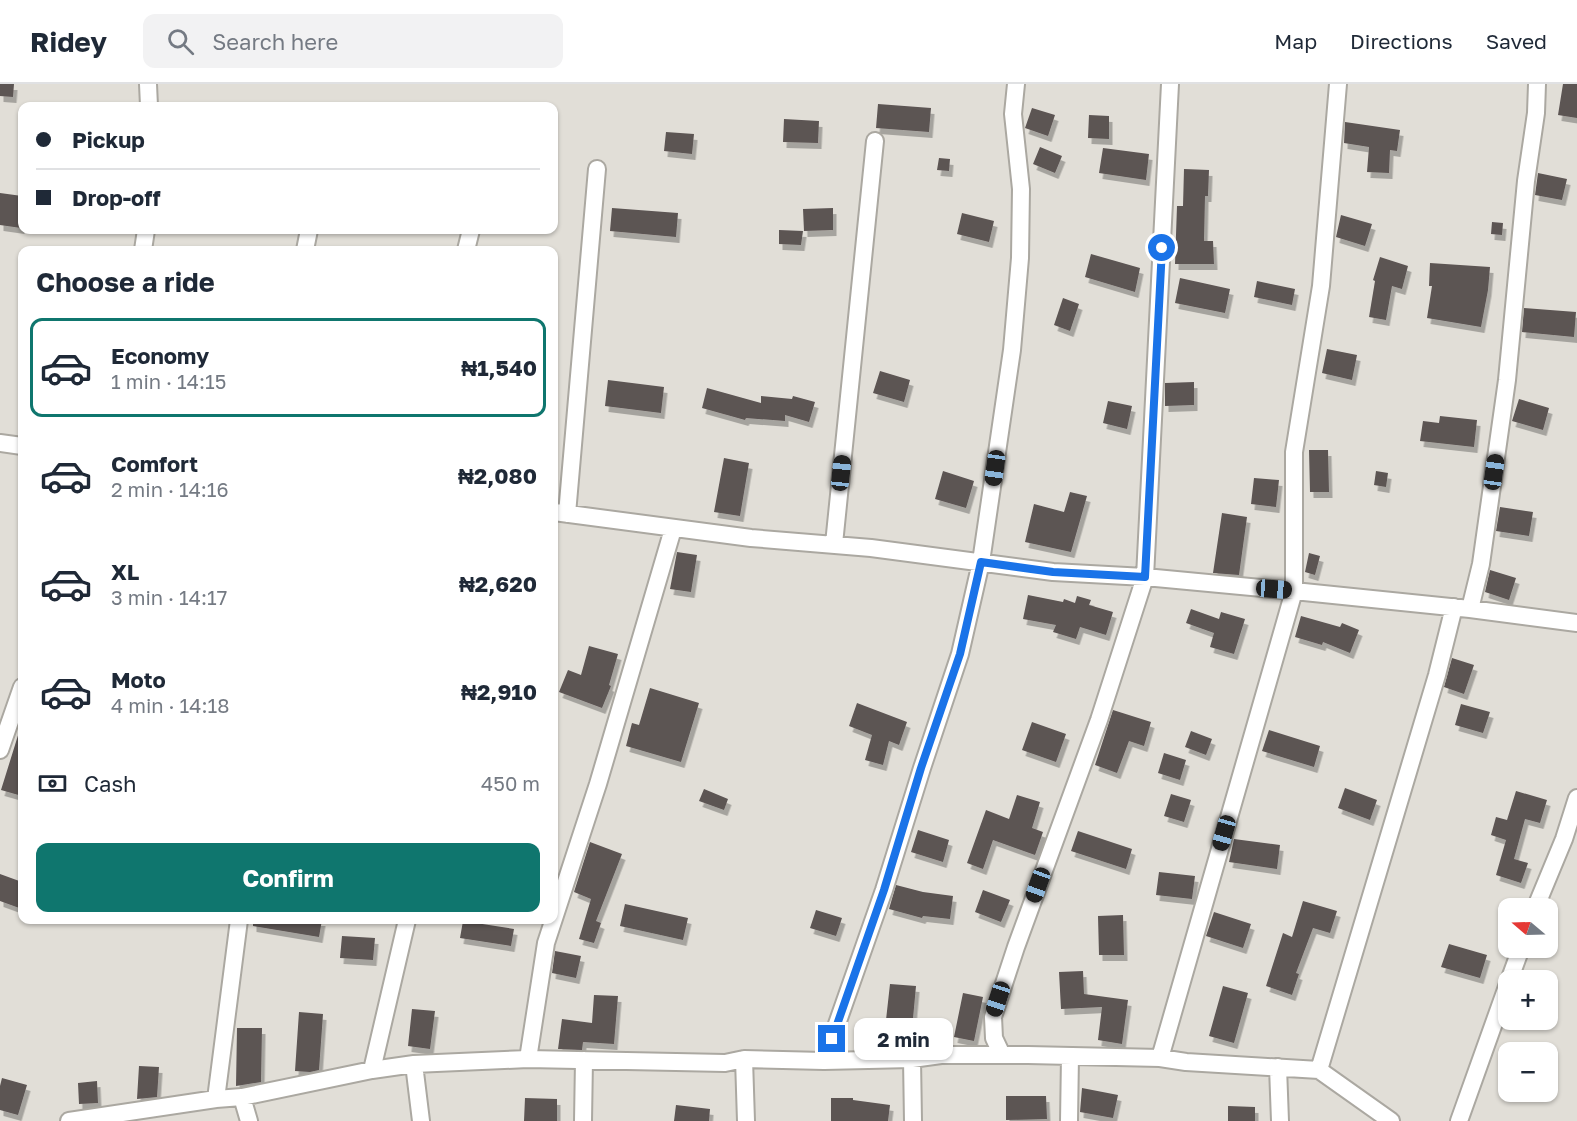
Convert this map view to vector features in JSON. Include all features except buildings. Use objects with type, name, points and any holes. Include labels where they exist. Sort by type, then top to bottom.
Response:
[{"type":"street","points":[[148,84],[149,102]]},
{"type":"street","points":[[824,1061],[884,890],[921,768],[960,654],[981,562],[1012,350],[1020,258],[1021,189],[1013,114],[1017,84]]},
{"type":"street","points":[[1002,1055],[994,1038],[993,1017],[1016,947],[1099,720],[1145,577],[1170,84]]},
{"type":"street","points":[[1160,1058],[1294,591],[1294,452],[1321,286],[1338,84]]},
{"type":"street","points":[[1319,1070],[1437,675],[1481,564],[1508,369],[1526,181],[1536,113],[1537,84]]},
{"type":"street","points":[[834,544],[875,141]]},
{"type":"street","points":[[597,169],[560,513],[751,538],[834,544],[1053,572],[1145,577],[1294,591],[1462,608],[1577,623]]},
{"type":"street","points":[[0,443],[18,445]]},
{"type":"street","points":[[558,906],[598,784],[673,528]]},
{"type":"street","points":[[0,750],[18,698]]},
{"type":"street","points":[[1540,898],[1564,839],[1577,798]]},
{"type":"street","points":[[216,1099],[238,924]]},
{"type":"street","points":[[372,1071],[406,924]]},
{"type":"street","points":[[528,1059],[546,943],[552,924]]},
{"type":"street","points":[[1459,1121],[1498,1012]]},
{"type":"street","points":[[69,1121],[242,1097],[414,1064],[528,1059],[725,1063],[744,1059],[824,1061],[912,1059],[941,1055],[1002,1055],[1160,1058],[1186,1062],[1319,1070],[1391,1121]]},
{"type":"street","points":[[1070,1056],[1070,1121]]},
{"type":"street","points":[[744,1059],[746,1121]]},
{"type":"street","points":[[912,1059],[913,1121]]},
{"type":"street","points":[[584,1060],[584,1121]]},
{"type":"street","points":[[414,1064],[421,1121]]},
{"type":"street","points":[[1278,1067],[1280,1121]]},
{"type":"street","points":[[242,1097],[249,1121]]},
{"type":"route","points":[[832,1039],[884,890],[921,768],[960,654],[981,562],[1053,572],[1145,577],[1162,248]]}]
